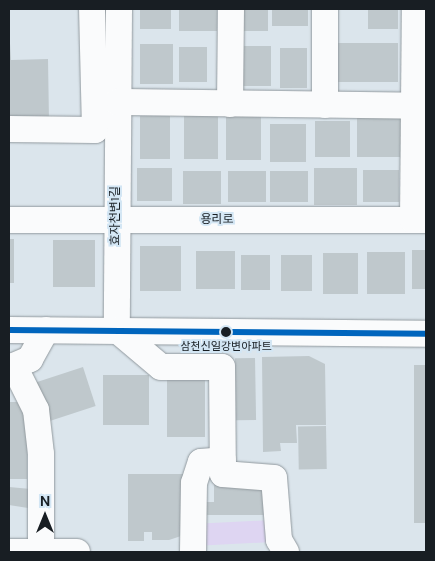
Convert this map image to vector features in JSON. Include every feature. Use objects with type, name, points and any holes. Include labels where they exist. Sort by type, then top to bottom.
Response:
[{"type":"street","points":[[9,129],[95,130],[92,9]]},
{"type":"street","name":"효자천변1길","points":[[117,330],[115,220],[119,9]]},
{"type":"street","points":[[230,104],[231,9]]},
{"type":"street","points":[[325,9],[325,105]]},
{"type":"street","points":[[416,9],[420,106],[420,220]]},
{"type":"street","points":[[117,102],[420,106]]},
{"type":"street","name":"용리로","points":[[9,220],[420,220]]},
{"type":"street","points":[[9,330],[426,334]]},
{"type":"street","points":[[41,552],[41,454],[36,410],[12,367],[30,359],[46,330]]},
{"type":"street","points":[[117,330],[161,367],[222,366],[223,474],[274,478],[279,540],[286,552]]},
{"type":"street","points":[[193,552],[194,483],[201,462],[223,460]]},
{"type":"street","points":[[9,552],[77,552]]},
{"type":"shaded area","points":[[271,520],[272,542],[203,546],[202,524]]},
{"type":"building","points":[[140,9],[171,9],[171,29],[140,29]]},
{"type":"building","points":[[179,9],[217,9],[217,31],[179,31]]},
{"type":"building","points":[[240,9],[268,9],[268,31],[240,31]]},
{"type":"building","points":[[272,9],[308,9],[308,26],[272,26]]},
{"type":"building","points":[[368,9],[398,9],[398,29],[368,29]]},
{"type":"building","points":[[9,26],[11,60],[48,59],[49,121],[9,121]]},
{"type":"building","points":[[338,43],[398,43],[398,82],[338,82]]},
{"type":"building","points":[[140,44],[173,44],[173,84],[140,84]]},
{"type":"building","points":[[242,46],[271,46],[271,86],[242,86]]},
{"type":"building","points":[[179,47],[207,47],[207,82],[179,82]]},
{"type":"building","points":[[280,48],[307,48],[307,88],[280,88]]},
{"type":"building","points":[[226,112],[261,112],[261,160],[226,160]]},
{"type":"building","points":[[184,114],[218,114],[218,159],[184,159]]},
{"type":"building","points":[[357,114],[402,114],[402,157],[357,157]]},
{"type":"building","points":[[140,116],[170,116],[170,159],[140,159]]},
{"type":"building","points":[[315,121],[350,121],[350,157],[315,157]]},
{"type":"building","points":[[270,124],[306,124],[306,162],[270,162]]},
{"type":"building","points":[[137,168],[172,168],[172,201],[137,201]]},
{"type":"building","points":[[314,168],[357,168],[357,205],[314,205]]},
{"type":"building","points":[[363,170],[399,170],[399,202],[363,202]]},
{"type":"building","points":[[183,171],[221,171],[221,204],[183,204]]},
{"type":"building","points":[[228,171],[266,171],[266,202],[228,202]]},
{"type":"building","points":[[270,171],[308,171],[308,202],[270,202]]},
{"type":"building","points":[[9,239],[14,239],[14,283],[9,283]]},
{"type":"building","points":[[53,240],[95,240],[95,287],[53,287]]},
{"type":"building","points":[[140,246],[181,246],[181,291],[140,291]]},
{"type":"building","points":[[412,250],[426,250],[426,289],[412,289]]},
{"type":"building","points":[[196,251],[235,251],[235,289],[196,289]]},
{"type":"building","points":[[367,252],[405,252],[405,294],[367,294]]},
{"type":"building","points":[[323,253],[358,253],[358,294],[323,294]]},
{"type":"building","points":[[241,255],[270,255],[270,290],[241,290]]},
{"type":"building","points":[[281,255],[312,255],[312,291],[281,291]]},
{"type":"building","points":[[309,356],[325,364],[326,425],[296,425],[297,443],[280,443],[281,451],[263,452],[262,357]]},
{"type":"building","points":[[235,358],[255,358],[256,420],[236,420]]},
{"type":"building","points":[[414,365],[426,365],[426,523],[414,523]]},
{"type":"building","points":[[83,367],[96,406],[49,421],[36,382]]},
{"type":"building","points":[[103,375],[149,375],[149,425],[103,425]]},
{"type":"building","points":[[167,378],[205,378],[205,437],[167,437]]},
{"type":"building","points":[[9,402],[27,402],[27,479],[9,479]]},
{"type":"building","points":[[298,426],[326,426],[327,469],[299,469]]},
{"type":"building","points":[[128,474],[184,474],[184,535],[169,540],[152,540],[152,532],[144,532],[144,541],[128,541]]},
{"type":"building","points":[[214,485],[268,485],[268,515],[200,515],[200,502],[214,502]]},
{"type":"building","points":[[9,487],[31,489],[28,508],[9,505]]},
{"type":"transit line","points":[[9,330],[426,334]]},
{"type":"place","name":"삼천신일강변아파트","points":[[226,332]]}]
